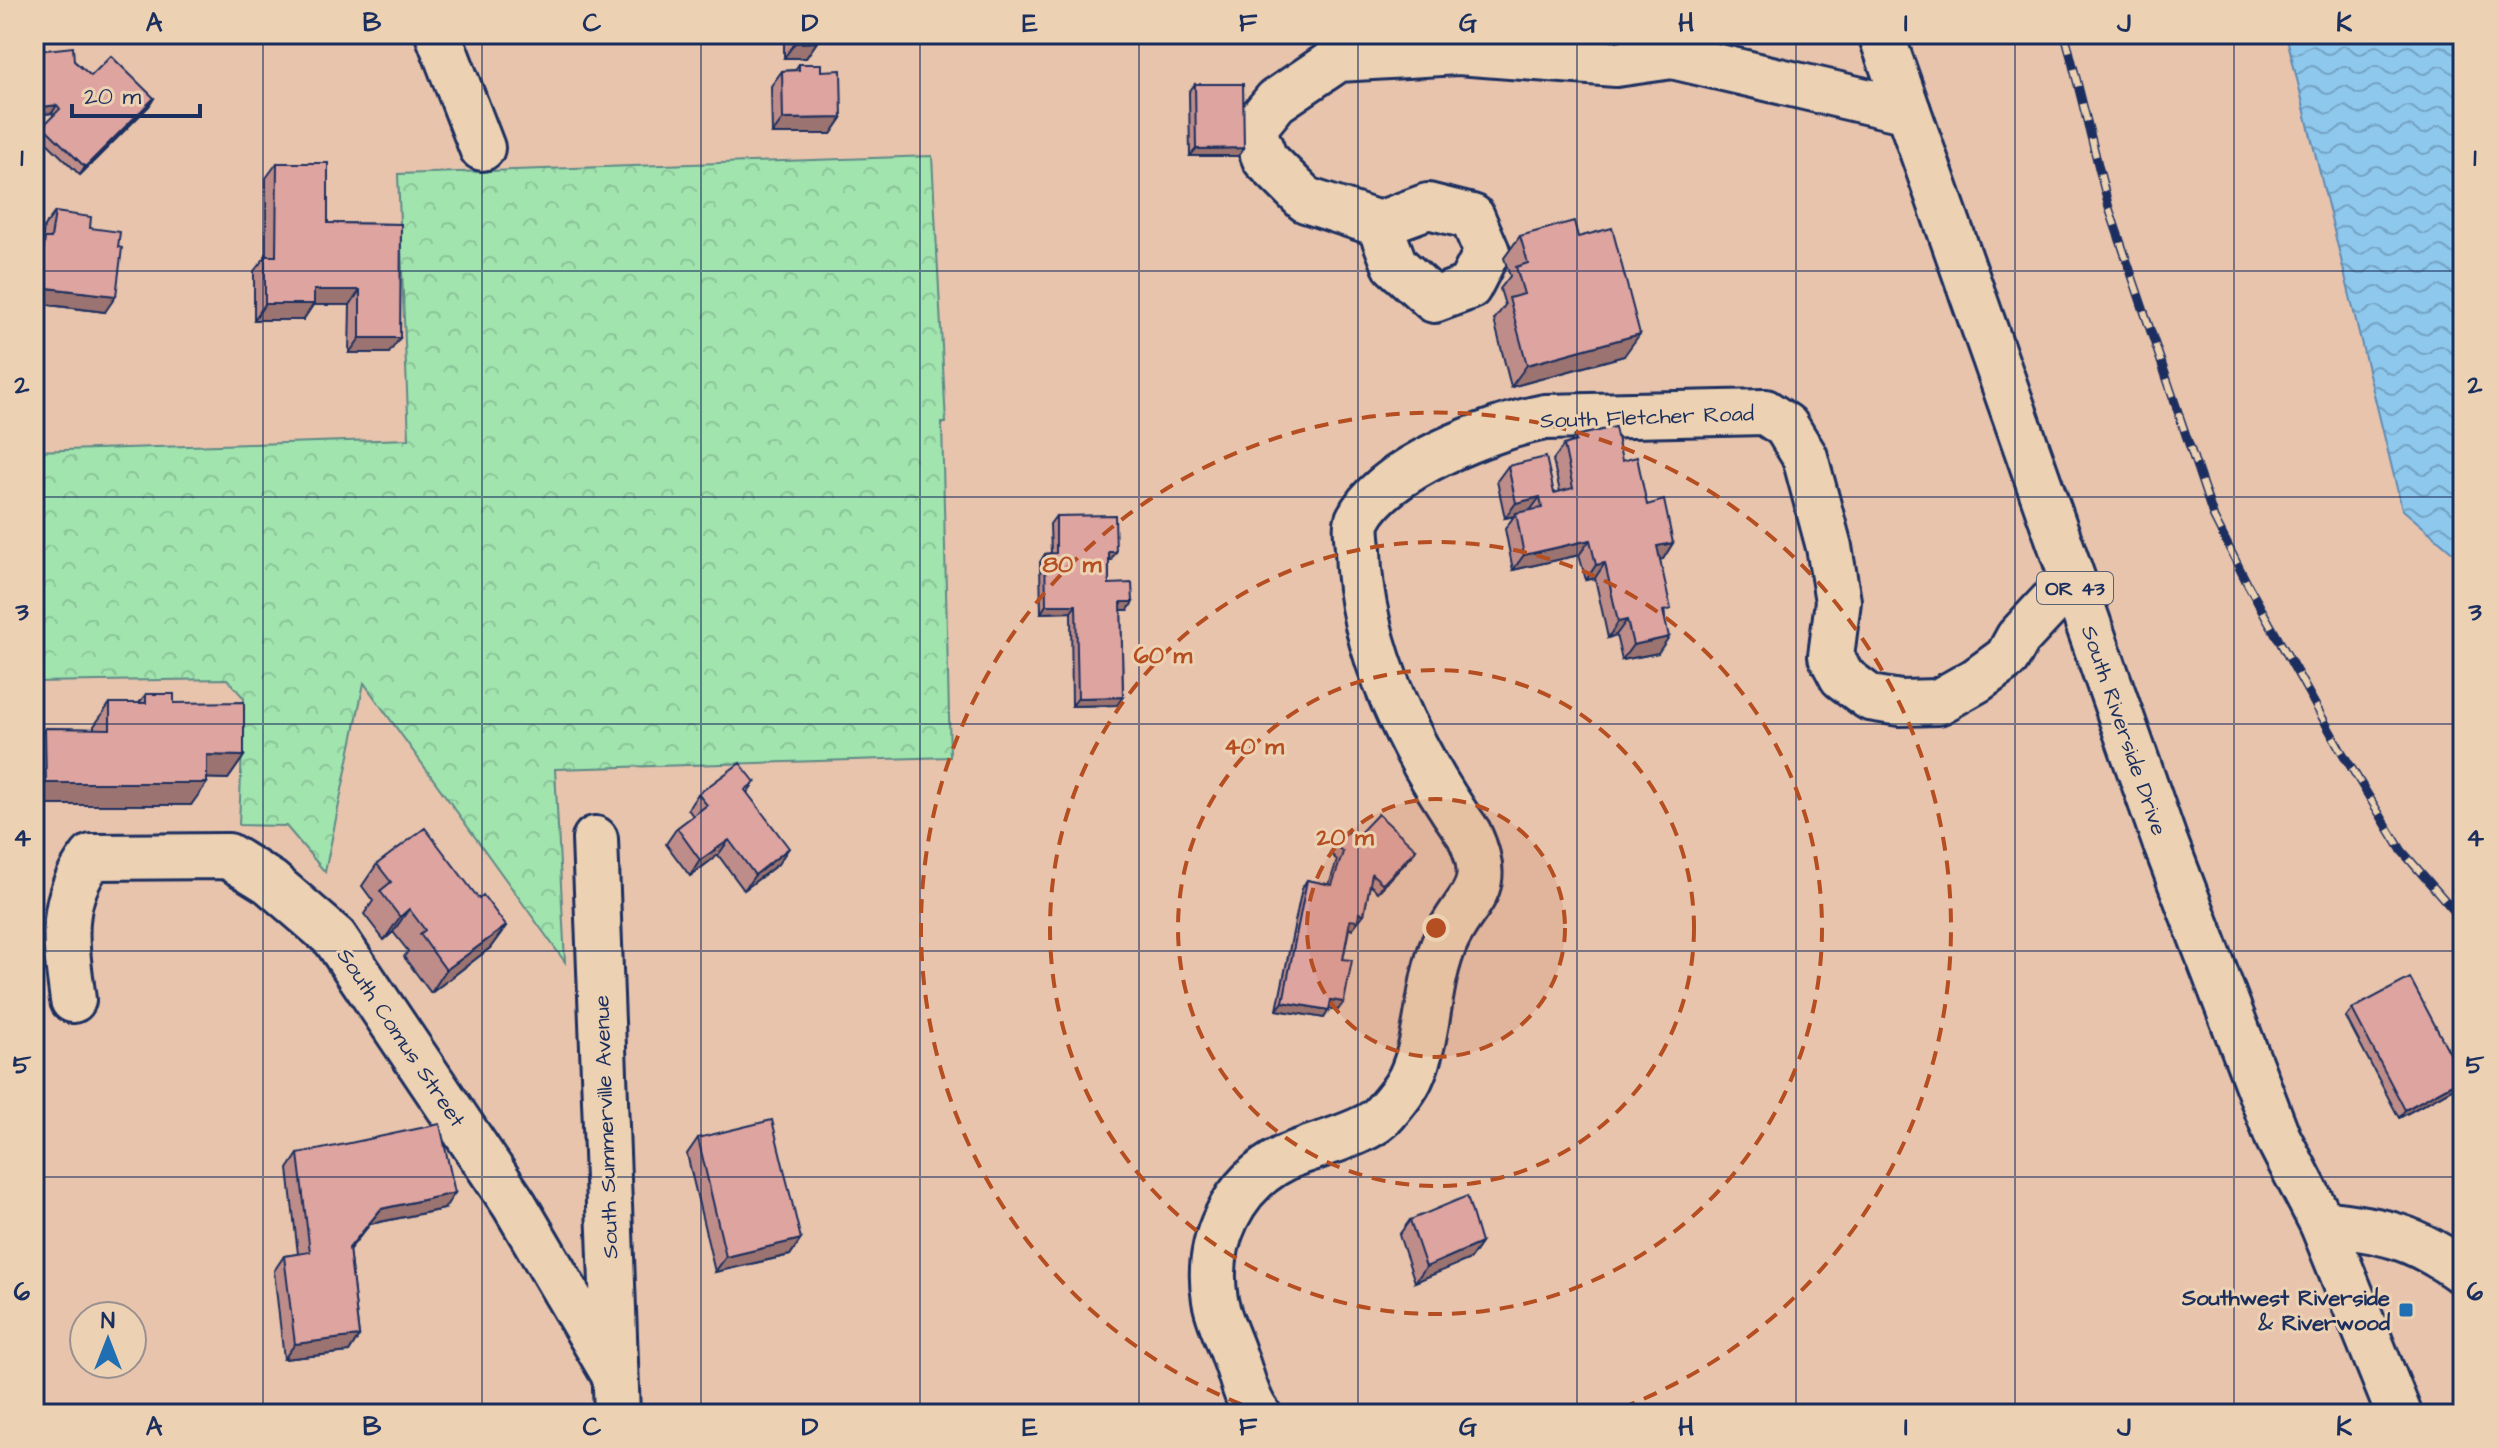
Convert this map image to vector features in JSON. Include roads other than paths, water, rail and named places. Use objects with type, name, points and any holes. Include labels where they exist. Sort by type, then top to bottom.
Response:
[{"type":"street","points":[[438,34],[482,148]]},
{"type":"street","name":"South Riverside Drive","points":[[1881,34],[2170,856],[2278,1138],[2322,1223],[2399,1414]]},
{"type":"street","points":[[1379,224],[1306,200],[1265,159],[1253,129],[1276,101],[1338,59],[1458,52],[1616,64],[1672,56],[1908,111]]},
{"type":"street","name":"South Fletcher Road","points":[[1258,1414],[1215,1300],[1216,1235],[1226,1214],[1261,1173],[1284,1159],[1381,1118],[1409,1081],[1421,1046],[1431,983],[1440,955],[1445,941],[1475,897],[1480,874],[1477,852],[1469,834],[1409,736],[1359,590],[1357,522],[1373,501],[1404,474],[1454,446],[1510,423],[1545,417],[1765,412],[1786,426],[1805,457],[1829,547],[1838,601],[1831,656],[1842,677],[1870,698],[1900,703],[1938,702],[1977,680],[2007,658],[2018,638],[2072,580]]},
{"type":"street","name":"South Summerville Avenue","points":[[595,839],[615,1394]]},
{"type":"street","name":"South Comus Street","points":[[73,1000],[66,944],[67,906],[75,878],[92,857],[228,856],[270,882],[335,938],[514,1204],[615,1394]]},
{"type":"street","points":[[2322,1223],[2391,1232],[2435,1252],[2463,1272]]},
{"type":"water","points":[[2286,34],[2463,34],[2463,561],[2402,509]]},
{"type":"railway","points":[[2065,34],[2109,208],[2214,518],[2340,749],[2402,851],[2463,921]]},
{"type":"place","name":"Southwest Riverside & Riverwood","points":[[2406,1310]]}]
